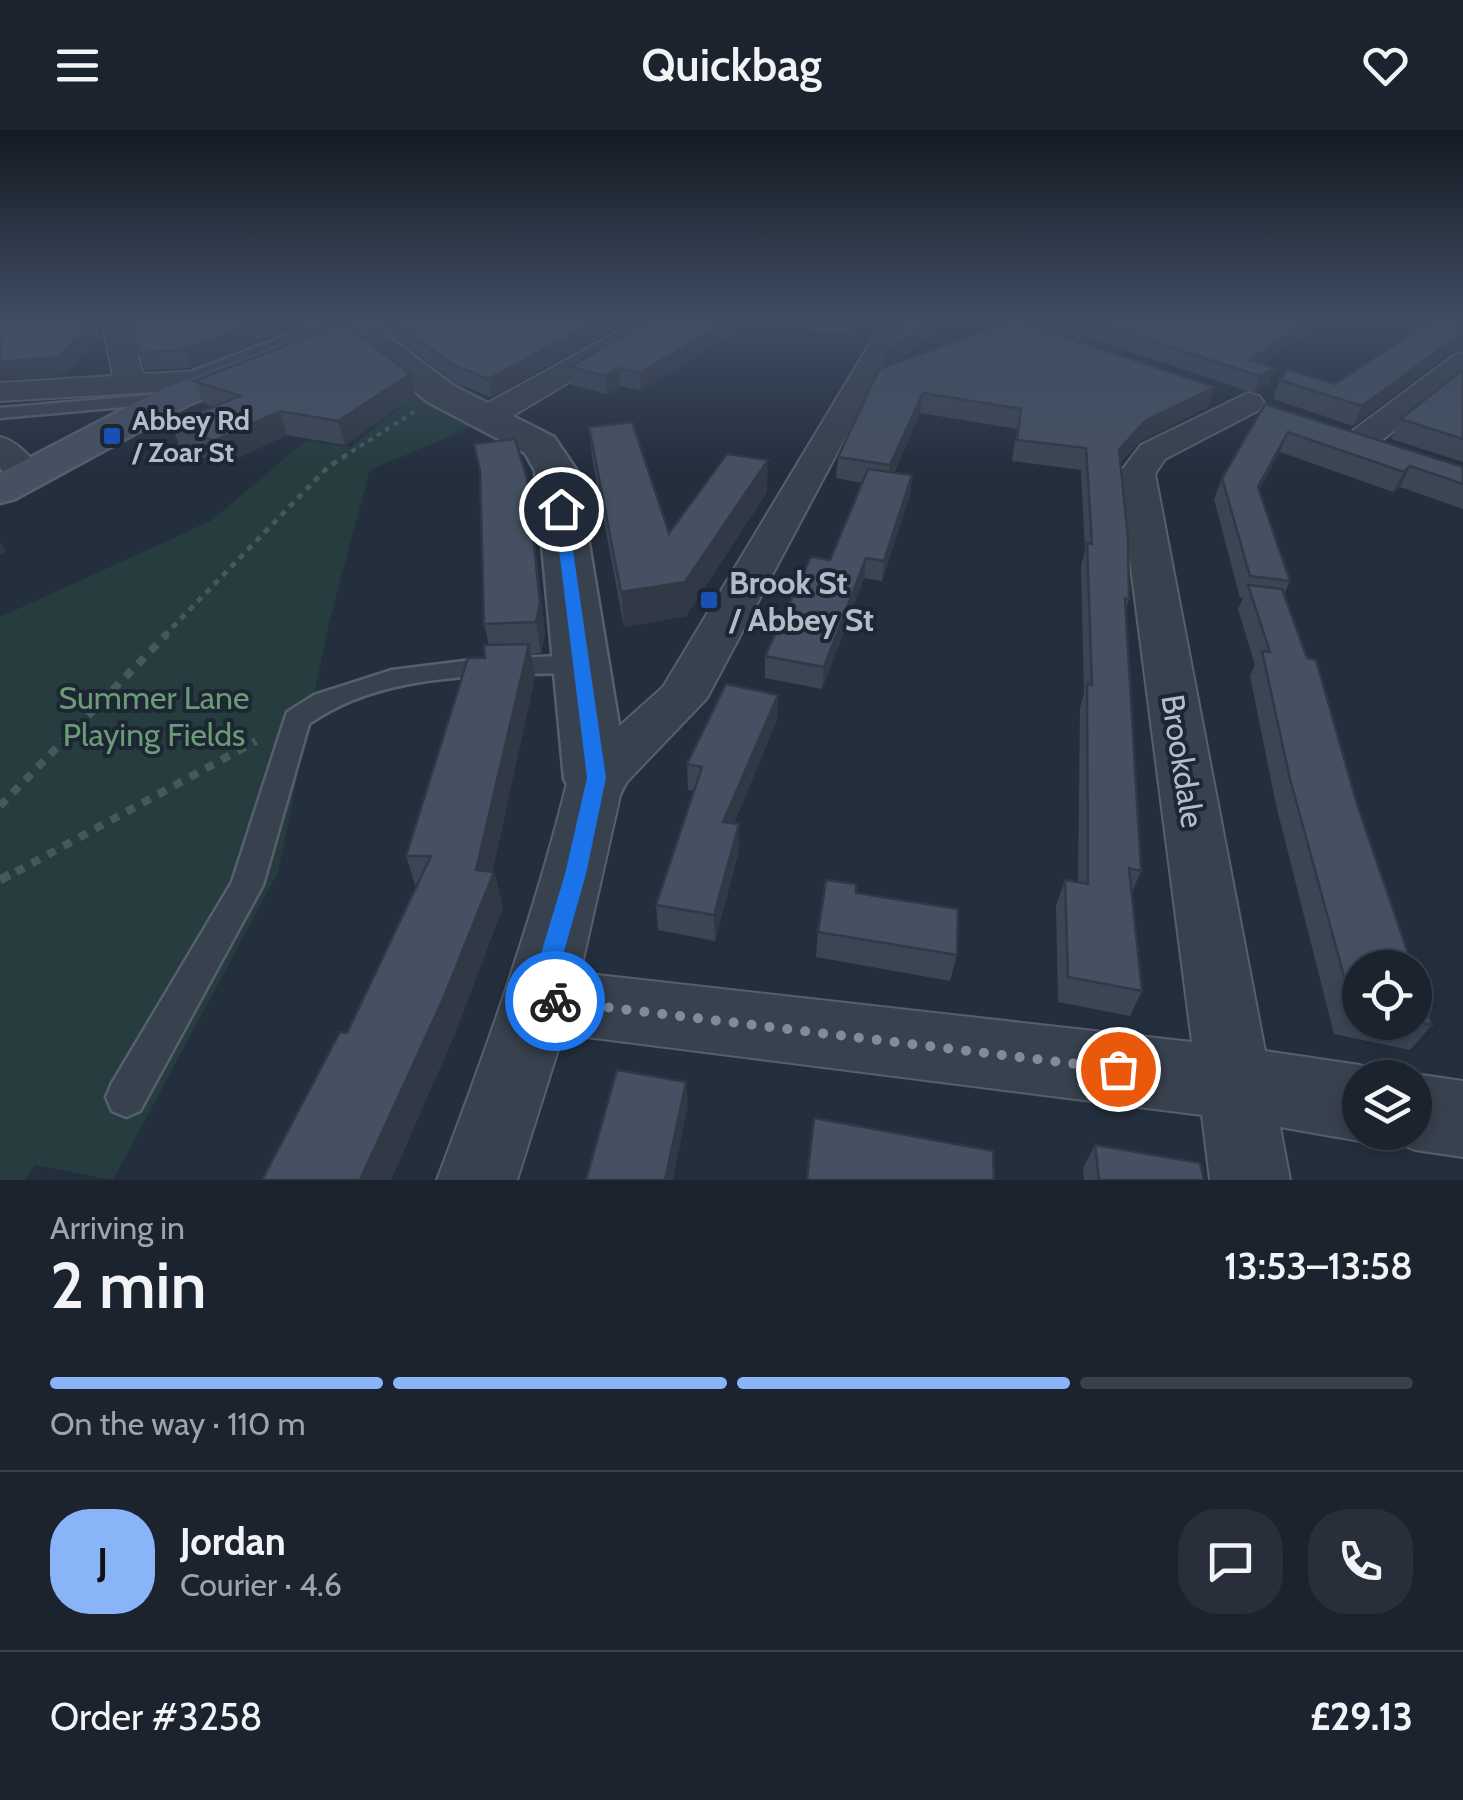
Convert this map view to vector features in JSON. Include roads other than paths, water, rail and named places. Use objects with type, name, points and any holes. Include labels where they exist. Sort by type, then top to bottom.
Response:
[{"type":"main road","points":[[9,471],[129,400],[246,369]]},
{"type":"street","points":[[0,392],[129,400],[124,369]]},
{"type":"street","points":[[410,369],[441,394],[540,445],[556,471],[596,778],[576,874],[477,1180]]},
{"type":"street","points":[[489,416],[572,369]]},
{"type":"street","points":[[596,778],[682,698],[866,369]]},
{"type":"street","points":[[1359,442],[1454,369]]},
{"type":"street","name":"Brookdale","points":[[1249,404],[1152,452],[1137,474],[1250,1180]]},
{"type":"street","points":[[1322,429],[1392,454]]},
{"type":"street","points":[[538,1000],[1234,1083],[1342,1100]]},
{"type":"street","points":[[1432,1114],[1463,1119]]},
{"type":"lane","points":[[0,413],[175,389],[223,369]]},
{"type":"lane","points":[[0,428],[129,400]]},
{"type":"lane","points":[[126,1097],[247,884],[297,719],[312,706],[388,680],[442,671],[581,662]]},
{"type":"place","name":"Abbey Rd / Zoar St","points":[[112,436]]},
{"type":"place","name":"Brook St / Abbey St","points":[[709,600]]},
{"type":"park label","name":"Summer Lane Playing Fields","points":[[154,716]]}]
